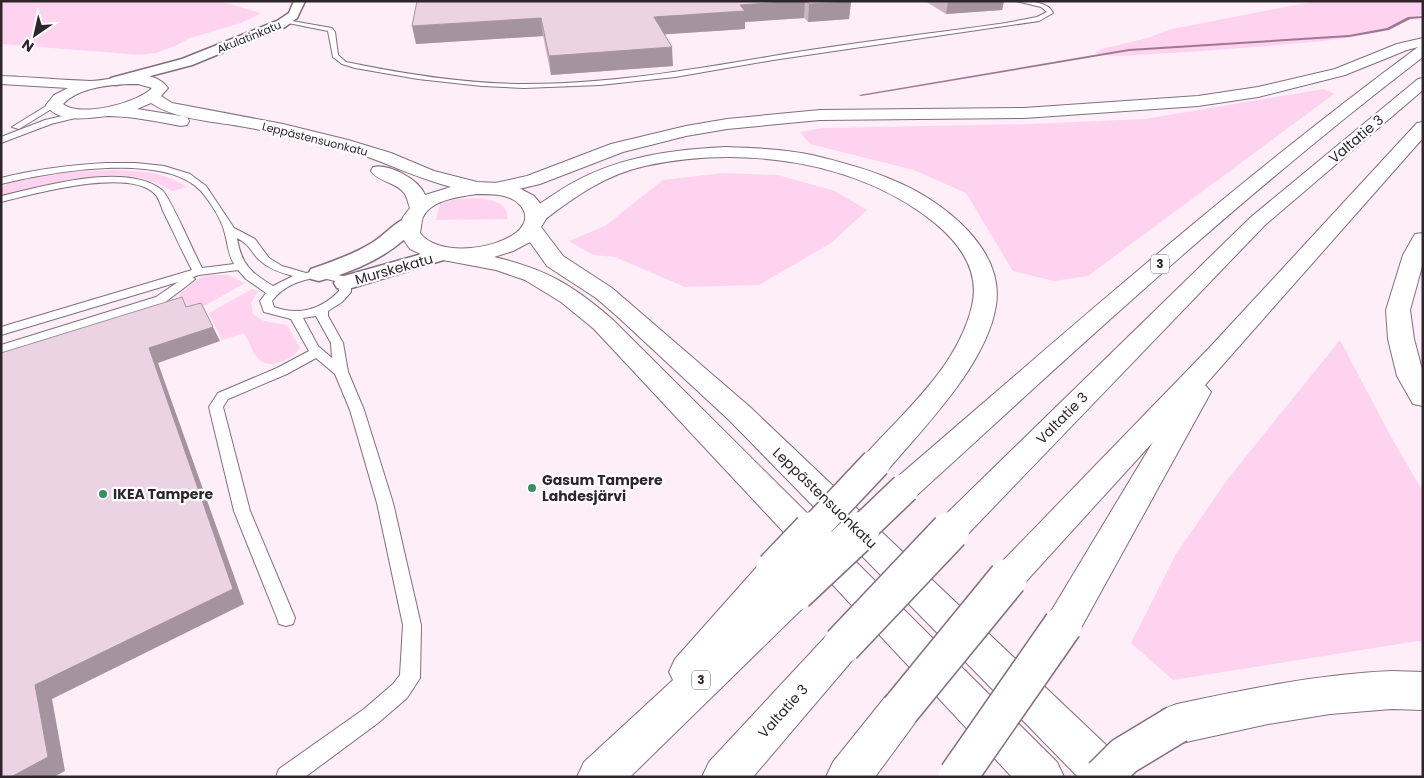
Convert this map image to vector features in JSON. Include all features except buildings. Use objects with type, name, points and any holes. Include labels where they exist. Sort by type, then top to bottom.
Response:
[{"type":"main road","points":[[414,215],[432,199],[450,193],[477,188],[498,188],[533,180],[617,148],[686,131],[727,124],[820,116],[1024,113],[1198,101],[1258,92],[1340,72],[1402,47],[1423,42]]},
{"type":"main road","name":"3","points":[[603,773],[785,581],[905,488],[1211,219],[1327,124],[1423,50]]},
{"type":"main road","name":"Leppästensuonkatu","points":[[108,82],[143,80],[155,91],[166,106],[283,129],[348,145],[385,157],[426,175],[477,188]]},
{"type":"main road","points":[[6,81],[61,84],[108,82]]},
{"type":"main road","points":[[6,81],[44,90],[57,101],[60,111],[80,114],[108,111],[134,105],[155,91]]},
{"type":"main road","points":[[57,101],[77,90],[108,82]]},
{"type":"main road","name":"Valtatie 3","points":[[724,777],[842,645],[952,529],[1258,221],[1423,82]]},
{"type":"main road","name":"Leppästensuonkatu","points":[[108,111],[153,116],[290,142],[364,164],[404,183],[414,191],[414,215],[408,234],[414,242],[429,250],[451,255]]},
{"type":"main road","points":[[848,777],[1008,578],[1220,352],[1423,127]]},
{"type":"main road","points":[[451,255],[502,248],[519,240],[534,223],[579,186],[611,170],[647,160],[699,154],[774,156],[825,164],[877,179],[928,207],[945,219],[963,237],[975,254],[984,288],[984,304],[964,355],[938,391],[876,463],[785,581]]},
{"type":"main road","name":"Leppästensuonkatu","points":[[498,188],[524,199],[534,207],[534,223],[555,260],[604,293],[627,312],[740,414],[1109,777]]},
{"type":"main road","points":[[1423,239],[1414,255],[1398,310],[1401,339],[1410,376],[1423,397]]},
{"type":"main road","points":[[451,255],[497,264],[533,275],[578,302],[603,324],[1042,777]]},
{"type":"main road","points":[[958,776],[1063,625],[1220,352]]},
{"type":"main road","points":[[1103,777],[1124,756],[1177,724],[1288,700],[1394,689],[1423,691]]},
{"type":"street","name":"Akulatinkatu","points":[[108,82],[187,62],[286,22],[295,14],[300,1]]},
{"type":"street","name":"Akulatinkatu","points":[[155,91],[187,62]]},
{"type":"street","name":"Murskekatu","points":[[312,275],[368,255],[399,234],[414,215]]},
{"type":"street","name":"Murskekatu","points":[[344,283],[451,255]]},
{"type":"lane","points":[[286,22],[330,29],[335,56],[355,66],[431,78],[539,86],[604,82],[699,71],[932,37],[1039,18],[1050,13],[1043,6],[1019,1]]},
{"type":"lane","points":[[1,136],[57,101]]},
{"type":"lane","points":[[1,140],[48,122],[80,114]]},
{"type":"lane","points":[[1,181],[27,173],[58,168],[139,166],[169,170],[188,176],[203,187],[230,230],[232,248],[240,266],[272,291]]},
{"type":"lane","points":[[1,199],[96,180],[130,181],[152,187],[159,192],[198,272]]},
{"type":"lane","points":[[230,230],[251,241],[265,260],[278,268],[339,278],[344,283],[345,292],[337,302],[322,310],[296,316],[280,315],[268,310],[266,301],[272,291],[287,282],[312,275]]},
{"type":"lane","points":[[1,331],[198,272],[240,266]]},
{"type":"lane","points":[[1,349],[160,300],[198,272]]},
{"type":"lane","points":[[287,777],[371,716],[400,691],[410,678],[412,625],[385,503],[357,410],[341,372],[337,343],[322,316],[322,310]]},
{"type":"lane","points":[[296,316],[313,348],[341,372]]},
{"type":"lane","points":[[286,618],[265,562],[242,511],[216,408],[223,396],[282,372],[317,352]]},
{"type":"shaded area","points":[[1,1],[219,1],[261,13],[241,23],[190,38],[156,53],[141,55],[1,44]]},
{"type":"shaded area","points":[[1316,1],[1423,1],[1423,14],[1385,29],[1327,41],[1123,56],[1100,55],[1095,52],[1144,39],[1172,29]]},
{"type":"shaded area","points":[[1324,89],[1334,94],[1088,276],[1054,281],[1013,271],[966,193],[914,170],[810,144],[800,132],[822,128],[1032,124],[1145,119]]},
{"type":"shaded area","points":[[108,170],[149,172],[187,187],[172,191],[153,182],[133,177],[112,176],[90,177],[1,194],[3,186],[28,177],[54,173]]},
{"type":"shaded area","points":[[723,173],[778,175],[835,191],[867,210],[831,243],[759,285],[685,287],[615,257],[593,255],[569,241],[605,226],[663,180]]},
{"type":"shaded area","points":[[475,198],[497,202],[505,208],[507,219],[436,220],[440,203]]},
{"type":"shaded area","points":[[210,275],[228,275],[245,283],[197,310],[187,310],[179,295],[200,278]]},
{"type":"shaded area","points":[[252,289],[258,291],[251,303],[253,314],[264,321],[287,325],[300,348],[293,356],[277,363],[264,363],[256,356],[244,333],[222,340],[209,313]]},
{"type":"shaded area","points":[[1340,340],[1390,435],[1423,492],[1423,642],[1418,641],[1173,680],[1131,643],[1176,554],[1227,480]]},
{"type":"waterway","points":[[861,95],[1129,50],[1349,36],[1388,29],[1409,18],[1423,17]]},
{"type":"place","name":"Gasum Tampere Lahdesjärvi","points":[[532,488]]},
{"type":"place","name":"IKEA Tampere","points":[[103,494]]}]
